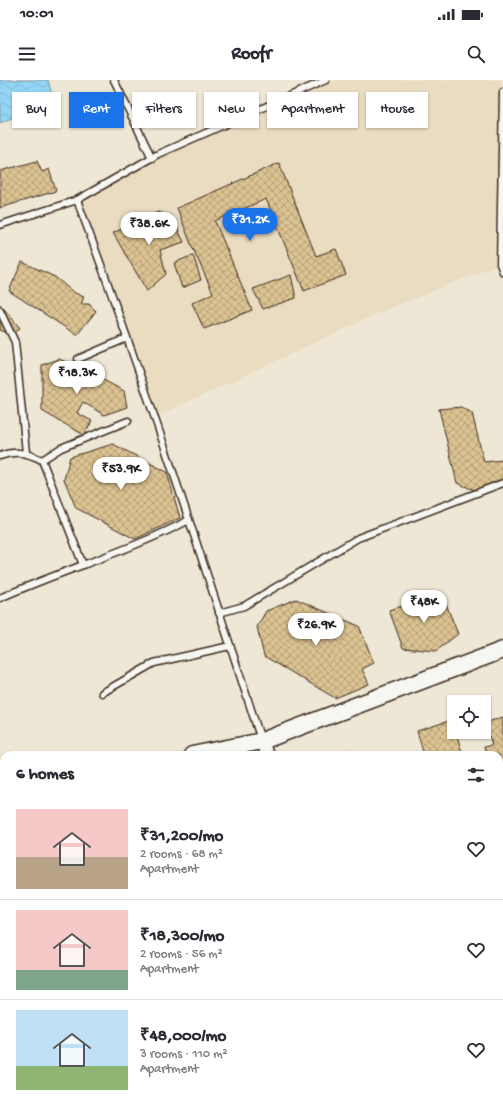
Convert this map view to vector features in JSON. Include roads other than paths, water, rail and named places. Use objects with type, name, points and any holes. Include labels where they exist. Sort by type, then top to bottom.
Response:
[{"type":"street","points":[[233,751],[264,748],[503,650]]},
{"type":"lane","points":[[114,80],[152,158]]},
{"type":"lane","points":[[0,225],[77,200],[152,158],[326,80]]},
{"type":"lane","points":[[503,92],[500,264],[503,272]]},
{"type":"lane","points":[[77,200],[127,338],[264,748]]},
{"type":"lane","points":[[0,311],[15,342],[26,453]]},
{"type":"lane","points":[[78,359],[127,338]]},
{"type":"lane","points":[[42,460],[61,448],[128,421]]},
{"type":"lane","points":[[0,456],[6,454],[26,453],[42,460],[83,565]]},
{"type":"lane","points":[[219,613],[244,606],[358,538],[503,483]]},
{"type":"lane","points":[[0,597],[160,535],[189,520]]},
{"type":"lane","points":[[102,693],[154,663],[230,646]]},
{"type":"water","points":[[0,80],[48,80],[51,92],[12,92],[12,118],[0,123]]}]
